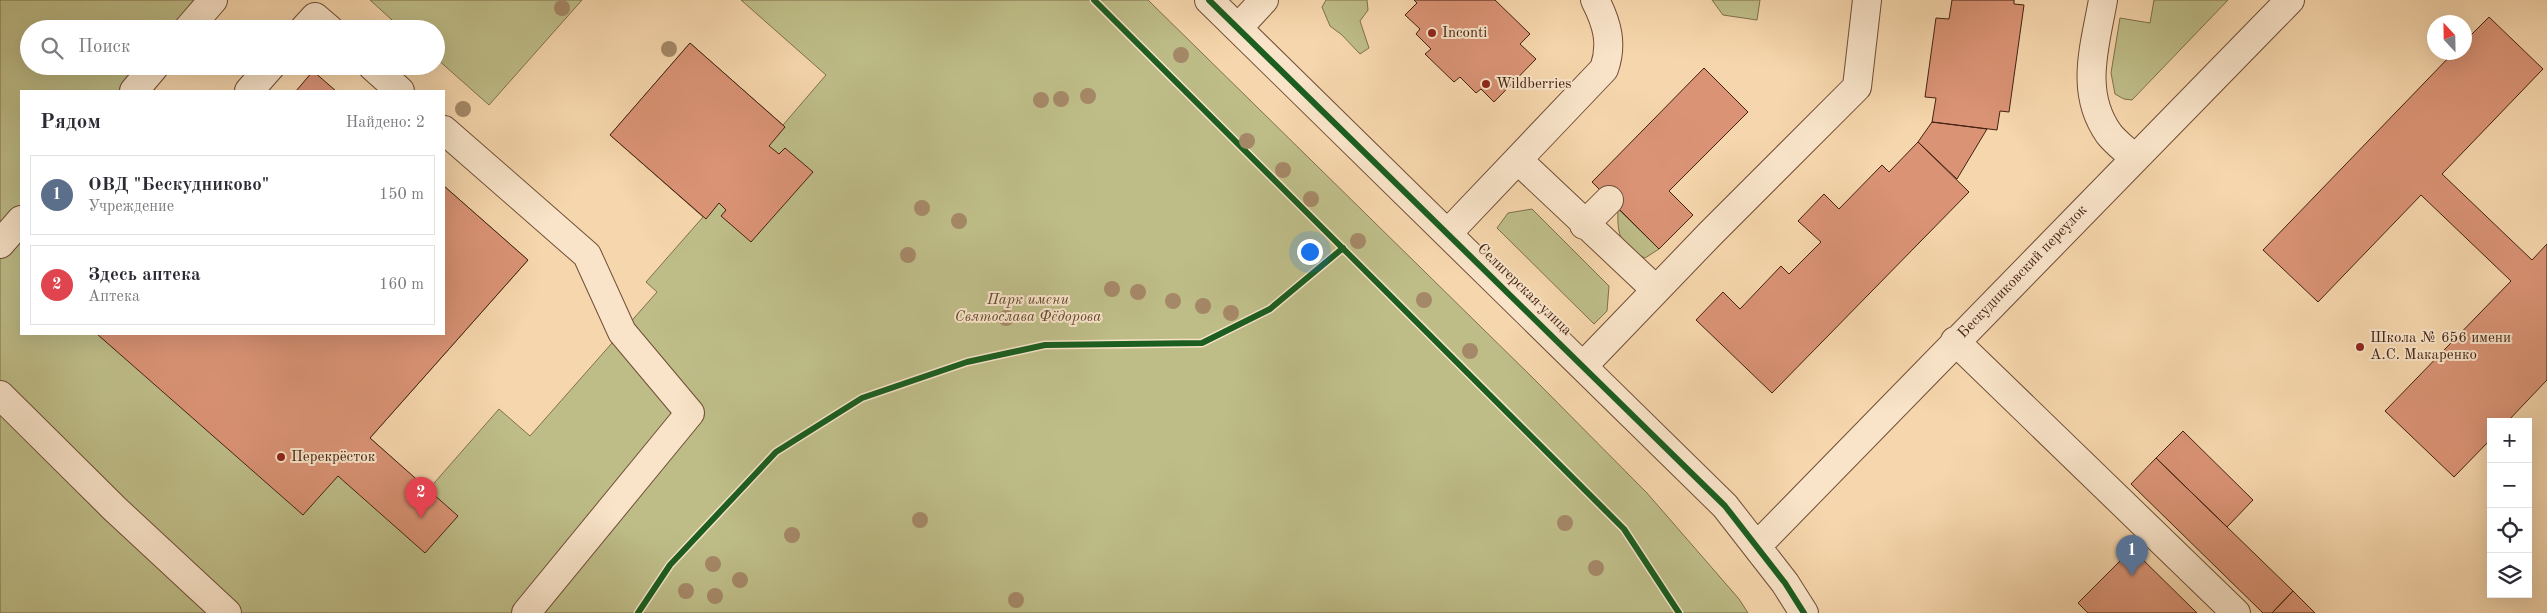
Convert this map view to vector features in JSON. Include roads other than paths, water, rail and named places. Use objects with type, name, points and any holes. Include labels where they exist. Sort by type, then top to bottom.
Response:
[{"type":"street","points":[[196,20],[213,0]]},
{"type":"street","name":"Селигерская улица","points":[[1209,0],[1584,365],[1725,506],[1757,546],[1804,613]]},
{"type":"street","points":[[1238,28],[1264,0]]},
{"type":"street","points":[[1448,233],[1604,70],[1609,54],[1609,37],[1603,16],[1595,0]]},
{"type":"street","points":[[1584,365],[1857,87],[1867,0]]},
{"type":"street","points":[[2103,0],[2090,70],[2092,93],[2099,115],[2109,134],[2134,158]]},
{"type":"street","name":"Бескудниковский переулок","points":[[1757,546],[1955,341],[2290,0]]},
{"type":"street","points":[[135,90],[148,75]]},
{"type":"street","points":[[250,90],[263,75]]},
{"type":"street","points":[[382,75],[399,90]]},
{"type":"street","points":[[445,131],[587,255],[622,332],[690,413],[526,613]]},
{"type":"street","points":[[1518,160],[1584,225],[1656,290]]},
{"type":"street","points":[[1584,225],[1609,200]]},
{"type":"street","points":[[0,244],[20,221]]},
{"type":"street","points":[[1955,341],[2236,613]]},
{"type":"street","points":[[0,395],[115,509],[227,613]]},
{"type":"place","name":"Inconti","points":[[1432,33]]},
{"type":"place","name":"Wildberries","points":[[1486,84]]},
{"type":"place","name":"Школа № 656 имени А.С. Макаренко","points":[[2360,347]]},
{"type":"place","name":"Перекрёсток","points":[[281,457]]},
{"type":"place","name":"Здесь аптека","points":[[421,518]]},
{"type":"place","name":"ОВД \"Бескудниково\"","points":[[2132,576]]},
{"type":"park label","name":"Парк имени Святослава Фёдорова","points":[[1028,308]]}]
